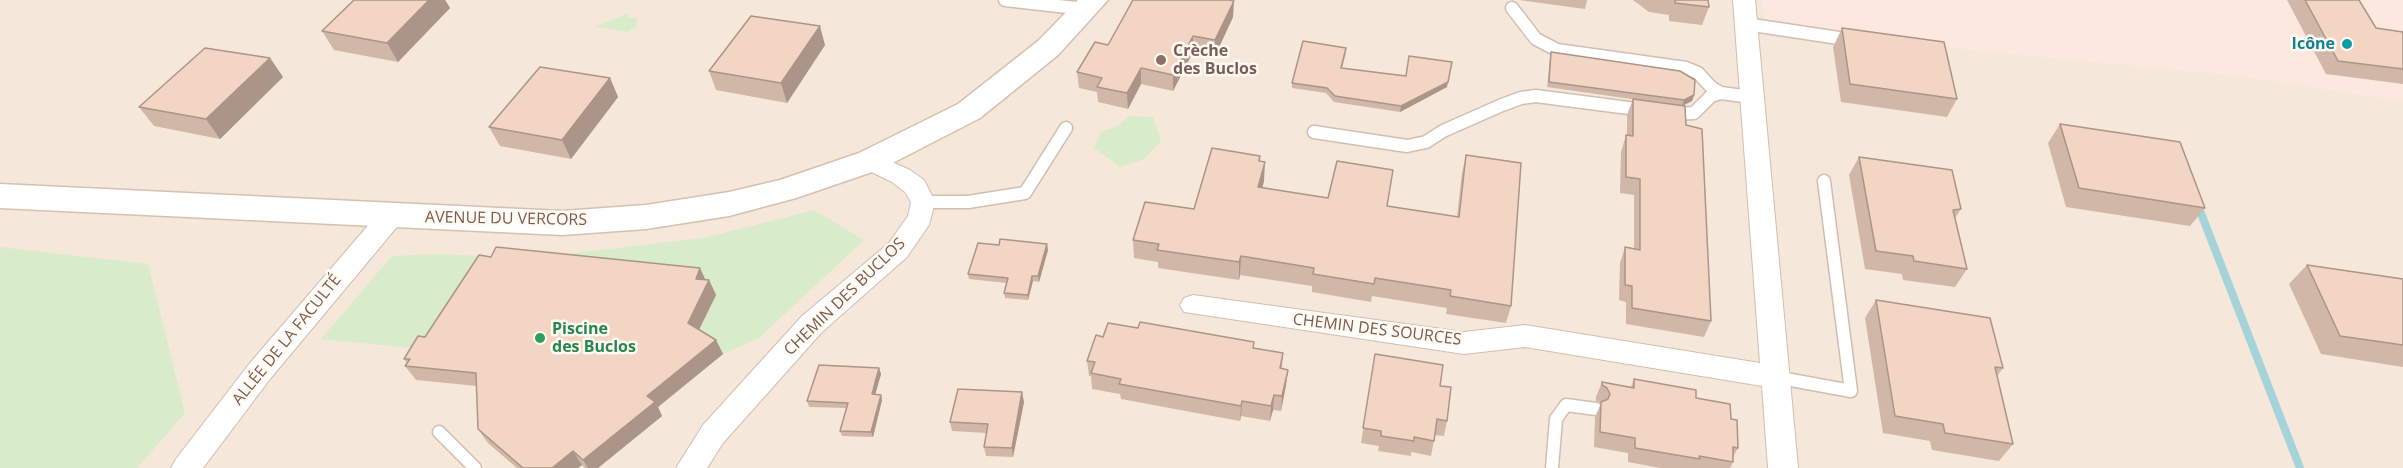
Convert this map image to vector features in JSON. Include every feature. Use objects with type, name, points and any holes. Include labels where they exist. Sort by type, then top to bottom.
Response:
[{"type":"street","name":"AVENUE DU VERCORS","points":[[0,196],[562,224],[646,217],[729,204],[785,190],[870,161],[969,111],[1048,48],[1089,5]]},
{"type":"street","points":[[1745,12],[1784,468]]},
{"type":"street","points":[[870,161],[901,176],[915,186],[923,202]]},
{"type":"street","name":"CHEMIN DES BUCLOS","points":[[691,468],[713,434],[812,324],[898,250],[920,218],[923,202]]},
{"type":"street","name":"ALLÉE DE LA FACULTÉ","points":[[186,468],[260,371],[392,215]]},
{"type":"street","name":"CHEMIN DES SOURCES","points":[[1193,304],[1464,343],[1525,336],[1775,377]]},
{"type":"lane","points":[[1005,0],[1089,5]]},
{"type":"lane","points":[[1512,8],[1536,39],[1557,50],[1686,68],[1698,73],[1712,88],[1721,93],[1751,97]]},
{"type":"lane","points":[[1745,12],[1862,41]]},
{"type":"lane","points":[[1314,132],[1407,146],[1426,142],[1443,131],[1521,98],[1551,97],[1682,114],[1694,113],[1711,96],[1721,93]]},
{"type":"lane","points":[[923,202],[968,202],[1025,193],[1066,128]]},
{"type":"lane","points":[[1775,377],[1851,391],[1824,181]]},
{"type":"lane","points":[[1552,468],[1556,419],[1566,405],[1596,409]]},
{"type":"lane","points":[[439,432],[475,468]]},
{"type":"shaded area","points":[[0,0],[2403,0],[2403,468],[0,468]]},
{"type":"shaded area","points":[[1762,0],[2403,0],[2403,101],[2239,76],[1953,48],[1765,19]]},
{"type":"green space","points":[[628,13],[629,18],[637,18],[636,27],[628,32],[595,27]]},
{"type":"green space","points":[[1129,116],[1153,117],[1161,141],[1144,159],[1120,167],[1094,148],[1101,132],[1118,126]]},
{"type":"green space","name":"Piscine des Buclos","points":[[814,210],[864,240],[759,338],[723,354],[655,409],[662,416],[598,468],[585,468],[582,465],[578,468],[517,468],[483,439],[510,418],[504,401],[428,350],[321,339],[392,256],[438,254],[530,258],[704,238]]},
{"type":"green space","points":[[0,247],[148,264],[185,413],[137,468],[0,468]]},
{"type":"building","points":[[354,0],[429,0],[387,43],[322,31]]},
{"type":"building","name":"Crèche des Buclos","points":[[1133,0],[1234,1],[1215,40],[1193,36],[1173,75],[1141,68],[1127,93],[1097,87],[1102,78],[1077,72],[1095,42],[1108,45]]},
{"type":"building","points":[[1675,0],[1708,0],[1709,7],[1675,3]]},
{"type":"building","points":[[2305,0],[2359,0],[2376,28],[2403,32],[2403,69],[2338,61]]},
{"type":"building","points":[[751,16],[820,26],[781,83],[709,71]]},
{"type":"building","points":[[1842,28],[1944,42],[1957,99],[1850,84]]},
{"type":"building","points":[[1303,41],[1346,48],[1341,68],[1406,76],[1409,56],[1452,62],[1448,82],[1401,106],[1335,96],[1327,88],[1292,83]]},
{"type":"building","points":[[205,48],[270,58],[206,119],[139,107]]},
{"type":"building","points":[[1551,52],[1680,71],[1695,80],[1694,95],[1684,100],[1549,82]]},
{"type":"building","points":[[540,67],[610,78],[562,140],[489,127]]},
{"type":"building","points":[[1633,99],[1685,106],[1686,125],[1702,129],[1711,321],[1632,308],[1632,286],[1625,285],[1625,247],[1640,250],[1640,179],[1626,177],[1626,135],[1633,136]]},
{"type":"building","points":[[2060,124],[2180,142],[2205,208],[2079,188]]},
{"type":"building","points":[[1212,148],[1260,156],[1259,161],[1265,162],[1258,187],[1328,198],[1337,161],[1393,170],[1387,206],[1459,217],[1466,155],[1521,163],[1511,306],[1450,296],[1451,290],[1375,278],[1374,284],[1313,274],[1314,268],[1241,256],[1239,262],[1157,250],[1159,244],[1133,240],[1145,202],[1194,209]]},
{"type":"building","points":[[1859,157],[1952,170],[1961,209],[1953,210],[1967,269],[1914,261],[1913,256],[1876,251]]},
{"type":"building","points":[[1000,239],[1047,244],[1038,276],[1032,276],[1028,295],[1004,293],[1008,278],[968,274],[978,243],[999,245]]},
{"type":"building","points":[[496,247],[700,268],[696,279],[709,280],[688,323],[716,340],[647,396],[655,402],[583,460],[573,451],[552,468],[523,468],[478,429],[476,373],[405,366],[410,359],[404,359],[418,336],[425,337],[479,255],[491,257]]},
{"type":"building","points":[[2307,265],[2403,279],[2403,345],[2340,336]]},
{"type":"building","points":[[1876,300],[1990,318],[2003,368],[1995,367],[2013,444],[1945,433],[1943,424],[1895,416]]},
{"type":"building","points":[[1140,322],[1254,342],[1253,348],[1283,353],[1280,368],[1288,370],[1282,396],[1274,395],[1271,406],[1242,401],[1241,406],[1119,384],[1121,379],[1091,373],[1095,362],[1087,361],[1096,335],[1103,337],[1108,323],[1138,328]]},
{"type":"building","points":[[1375,354],[1443,365],[1440,386],[1451,387],[1447,421],[1437,419],[1434,441],[1414,437],[1414,441],[1381,436],[1381,431],[1363,428]]},
{"type":"building","points":[[819,365],[879,368],[872,394],[881,395],[871,432],[840,431],[848,403],[807,401]]},
{"type":"building","points":[[1634,379],[1696,390],[1696,398],[1730,404],[1731,419],[1737,420],[1738,448],[1733,447],[1733,462],[1635,448],[1635,438],[1600,432],[1601,402],[1608,399],[1610,394],[1602,382],[1634,388]]},
{"type":"building","points":[[958,389],[1022,392],[1012,448],[984,447],[988,424],[950,422]]},
{"type":"waterway","points":[[2197,203],[2300,468]]},
{"type":"place","name":"Icône","points":[[2347,44]]},
{"type":"place","name":"Crèche des Buclos","points":[[1161,60]]},
{"type":"place","name":"Piscine des Buclos","points":[[540,338]]}]
